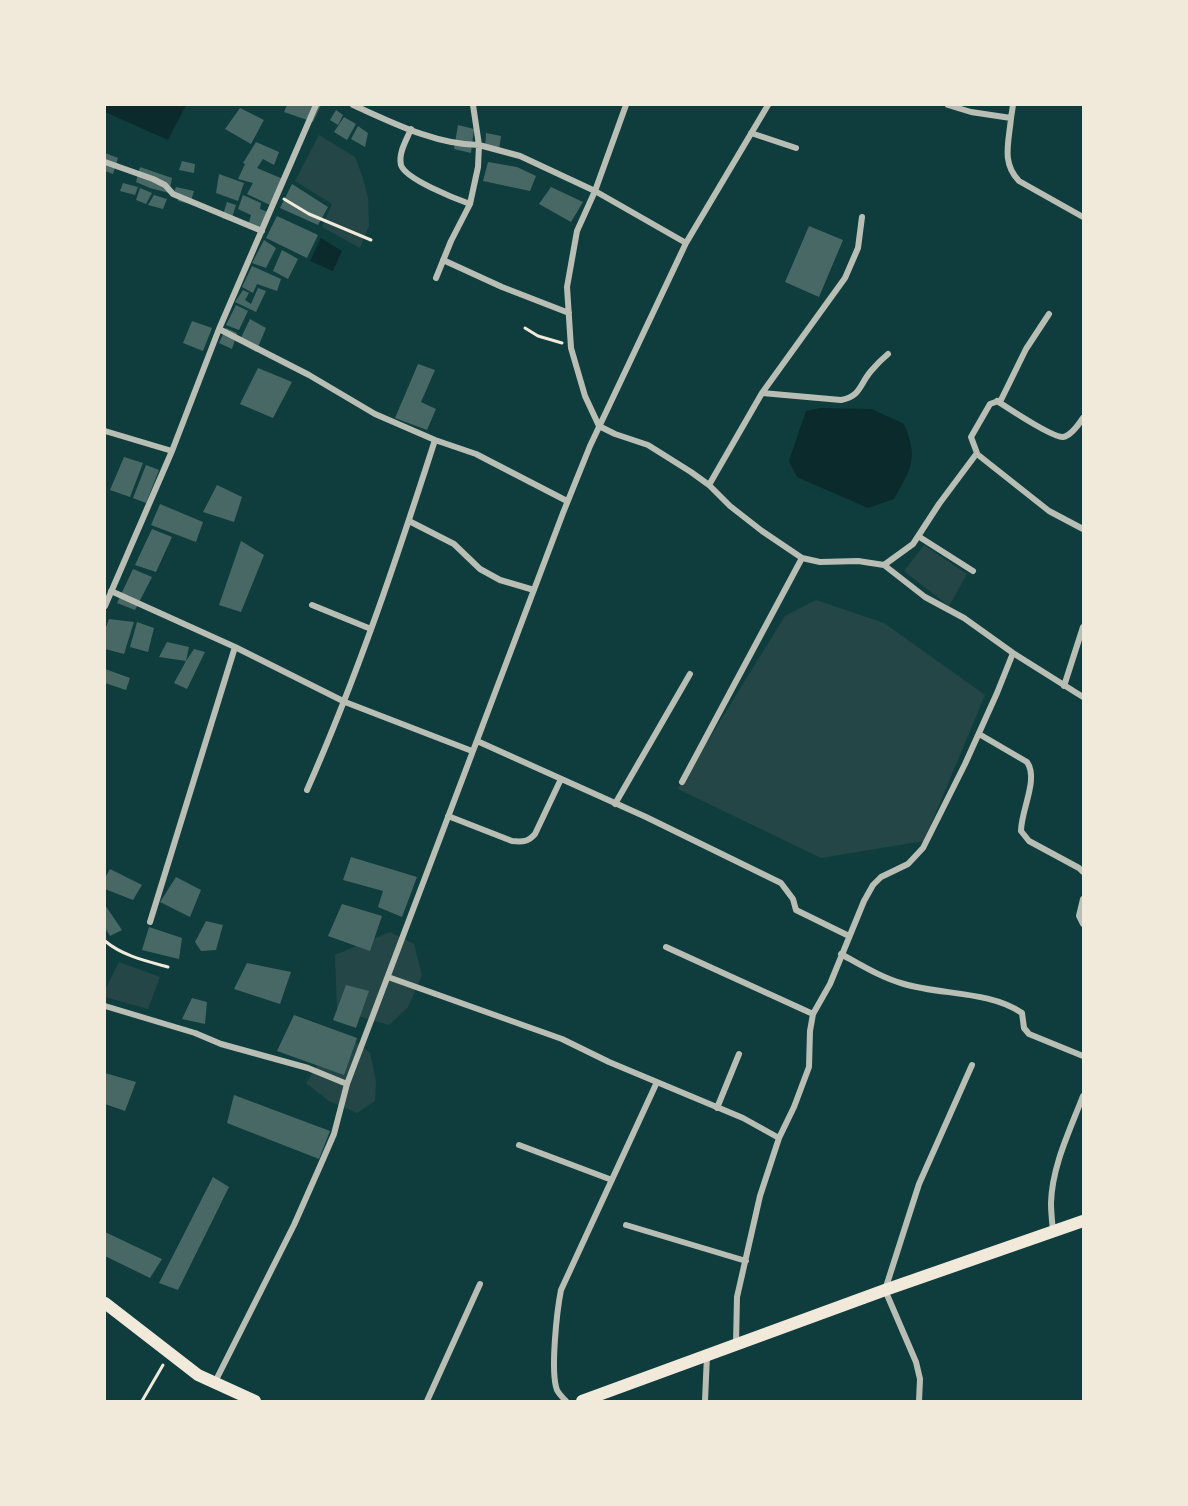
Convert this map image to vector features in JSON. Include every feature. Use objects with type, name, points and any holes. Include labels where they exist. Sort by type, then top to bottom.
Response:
[{"type":"main road","points":[[582,1401],[885,1290],[1083,1221]]},
{"type":"main road","points":[[105,1303],[198,1375],[255,1401]]},
{"type":"street","points":[[105,606],[172,451],[219,329],[316,105]]},
{"type":"street","points":[[353,105],[411,129],[458,143],[479,145],[520,156],[595,191],[686,243]]},
{"type":"street","points":[[436,278],[470,204],[478,166],[479,145],[473,105]]},
{"type":"street","points":[[626,105],[595,191],[577,231],[567,287],[572,348],[585,396],[599,426],[648,445],[710,485],[747,520],[802,558],[820,562],[858,561],[884,565],[925,597],[964,618],[1013,653],[1083,697]]},
{"type":"street","points":[[215,1383],[294,1225],[334,1134],[347,1084],[567,501],[599,426],[686,243],[768,105]]},
{"type":"street","points":[[948,105],[971,112],[1011,118]]},
{"type":"street","points":[[1013,105],[1008,164],[1012,173],[1019,181],[1083,217]]},
{"type":"street","points":[[411,129],[402,150],[400,159],[402,168],[409,175],[470,204]]},
{"type":"street","points":[[751,133],[796,148]]},
{"type":"street","points":[[105,162],[153,179],[165,185],[173,194],[262,231]]},
{"type":"street","points":[[710,485],[762,393],[845,278],[858,248],[862,217]]},
{"type":"street","points":[[443,260],[502,287],[569,313]]},
{"type":"street","points":[[1049,314],[1026,349],[1001,400],[990,404],[971,436],[977,454],[1049,511],[1083,530]]},
{"type":"street","points":[[219,329],[309,375],[375,414],[435,440],[476,454],[567,501]]},
{"type":"street","points":[[762,393],[841,400],[851,398],[860,389],[870,372],[888,354]]},
{"type":"street","points":[[997,401],[1052,435],[1063,437],[1071,433],[1083,418]]},
{"type":"street","points":[[105,432],[172,451]]},
{"type":"street","points":[[307,790],[345,702],[435,440]]},
{"type":"street","points":[[884,565],[913,544],[939,504],[977,454]]},
{"type":"street","points":[[409,521],[454,544],[480,569],[490,575],[534,590]]},
{"type":"street","points":[[918,536],[974,571]]},
{"type":"street","points":[[682,782],[802,558]]},
{"type":"street","points":[[111,591],[235,647],[345,702],[472,751]]},
{"type":"street","points":[[312,605],[371,629]]},
{"type":"street","points":[[1064,686],[1083,627]]},
{"type":"street","points":[[150,922],[235,647]]},
{"type":"street","points":[[736,1344],[737,1297],[760,1196],[779,1138],[809,1067],[813,1014],[830,984],[864,901],[873,885],[881,877],[908,864],[923,848],[979,734],[1013,653]]},
{"type":"street","points":[[615,804],[690,674]]},
{"type":"street","points":[[979,734],[1027,762],[1032,769],[1032,779],[1021,819],[1021,831],[1029,841],[1083,872]]},
{"type":"street","points":[[477,741],[646,817],[781,883],[794,899],[796,910],[849,936]]},
{"type":"street","points":[[448,816],[512,841],[530,840],[561,779]]},
{"type":"street","points":[[1083,899],[1079,916],[1083,924]]},
{"type":"street","points":[[666,947],[813,1014]]},
{"type":"street","points":[[841,954],[890,980],[906,985],[1003,1002],[1022,1012],[1024,1028],[1029,1034],[1083,1056]]},
{"type":"street","points":[[388,977],[562,1039],[609,1062],[743,1118],[779,1138]]},
{"type":"street","points":[[105,1006],[195,1033],[221,1044],[308,1068],[347,1084]]},
{"type":"street","points":[[717,1108],[739,1054]]},
{"type":"street","points":[[919,1401],[920,1379],[916,1362],[885,1290],[919,1184],[972,1065]]},
{"type":"street","points":[[566,1401],[557,1390],[554,1373],[557,1310],[561,1290],[657,1082]]},
{"type":"street","points":[[1053,1231],[1051,1202],[1053,1185],[1062,1150],[1083,1096]]},
{"type":"street","points":[[519,1145],[612,1180]]},
{"type":"street","points":[[626,1225],[746,1261]]},
{"type":"street","points":[[427,1401],[480,1284]]},
{"type":"street","points":[[705,1401],[707,1355]]},
{"type":"path","points":[[278,194],[309,214],[371,240]]},
{"type":"path","points":[[525,328],[538,336],[572,348]]},
{"type":"path","points":[[105,941],[113,948],[139,959],[168,967]]},
{"type":"path","points":[[142,1401],[170,1353]]},
{"type":"shaded area","points":[[105,105],[186,105],[168,140],[105,112]]},
{"type":"shaded area","points":[[319,135],[355,157],[363,178],[368,198],[369,226],[360,248],[322,227],[332,204],[295,181]]},
{"type":"shaded area","points":[[321,238],[342,251],[333,271],[310,261]]},
{"type":"shaded area","points":[[821,408],[872,409],[904,424],[911,446],[911,463],[894,499],[868,508],[797,477],[789,461],[806,411]]},
{"type":"shaded area","points":[[924,545],[967,574],[949,606],[904,571]]},
{"type":"shaded area","points":[[816,600],[884,623],[985,695],[924,841],[821,858],[678,789],[785,616]]},
{"type":"shaded area","points":[[390,932],[414,944],[422,975],[408,1007],[389,1025],[337,1010],[335,955]]},
{"type":"shaded area","points":[[119,962],[160,977],[148,1009],[105,997],[105,990]]},
{"type":"shaded area","points":[[345,1034],[370,1053],[376,1081],[375,1101],[357,1113],[329,1101],[306,1083],[330,1046]]},
{"type":"building","points":[[287,105],[321,105],[313,122],[284,112]]},
{"type":"building","points":[[240,108],[264,120],[251,144],[225,129]]},
{"type":"building","points":[[336,110],[343,115],[338,125],[330,120]]},
{"type":"building","points":[[344,117],[356,124],[347,140],[334,132]]},
{"type":"building","points":[[458,125],[474,129],[471,153],[454,149]]},
{"type":"building","points":[[358,126],[368,133],[365,147],[351,139]]},
{"type":"building","points":[[486,133],[501,136],[499,150],[485,148]]},
{"type":"building","points":[[256,142],[279,152],[274,165],[263,159],[257,168],[283,179],[272,206],[247,194],[253,183],[238,179],[245,164],[243,163]]},
{"type":"building","points":[[105,153],[118,158],[113,174],[105,171]]},
{"type":"building","points":[[182,161],[195,164],[194,173],[179,170]]},
{"type":"building","points":[[488,162],[517,167],[536,176],[530,191],[483,181]]},
{"type":"building","points":[[140,167],[172,178],[169,193],[136,182]]},
{"type":"building","points":[[219,174],[244,183],[238,201],[216,193]]},
{"type":"building","points":[[123,183],[138,187],[135,195],[120,191]]},
{"type":"building","points":[[292,184],[328,207],[318,225],[280,208]]},
{"type":"building","points":[[176,187],[194,191],[190,204],[178,201],[178,193],[174,192]]},
{"type":"building","points":[[551,187],[583,202],[571,222],[539,204]]},
{"type":"building","points":[[140,188],[152,193],[146,204],[136,200]]},
{"type":"building","points":[[154,195],[167,199],[163,209],[148,205]]},
{"type":"building","points":[[243,195],[261,203],[260,209],[270,213],[259,233],[248,226],[251,215],[238,209]]},
{"type":"building","points":[[227,202],[236,205],[231,221],[222,218]]},
{"type":"building","points":[[277,216],[318,235],[307,258],[266,238]]},
{"type":"building","points":[[809,226],[843,240],[819,297],[785,282]]},
{"type":"building","points":[[264,240],[276,248],[266,268],[252,263]]},
{"type":"building","points":[[282,250],[298,259],[288,279],[273,271]]},
{"type":"building","points":[[252,266],[281,279],[277,291],[257,284],[253,293],[242,287]]},
{"type":"building","points":[[258,288],[266,291],[256,312],[235,302],[243,290],[249,293],[245,300],[251,304]]},
{"type":"building","points":[[236,305],[248,311],[239,330],[226,325]]},
{"type":"building","points":[[250,319],[266,328],[256,352],[239,342]]},
{"type":"building","points":[[192,321],[212,328],[203,351],[183,343]]},
{"type":"building","points":[[226,328],[237,333],[232,349],[219,343]]},
{"type":"building","points":[[418,364],[435,370],[421,402],[436,409],[427,430],[395,418]]},
{"type":"building","points":[[258,368],[292,382],[273,418],[240,404]]},
{"type":"building","points":[[124,457],[143,463],[130,497],[110,490]]},
{"type":"building","points":[[146,465],[159,470],[146,503],[133,498]]},
{"type":"building","points":[[217,485],[242,497],[234,522],[203,512]]},
{"type":"building","points":[[160,504],[203,522],[196,542],[151,525]]},
{"type":"building","points":[[152,529],[172,537],[156,572],[135,565]]},
{"type":"building","points":[[241,541],[264,555],[241,612],[219,605]]},
{"type":"building","points":[[133,569],[152,577],[135,610],[117,603]]},
{"type":"building","points":[[109,619],[134,622],[124,654],[105,649],[105,630]]},
{"type":"building","points":[[137,622],[154,628],[148,652],[130,647]]},
{"type":"building","points":[[167,642],[189,647],[186,661],[159,657]]},
{"type":"building","points":[[194,649],[205,652],[187,689],[174,683]]},
{"type":"building","points":[[105,669],[130,678],[126,690],[105,683]]},
{"type":"building","points":[[351,857],[417,877],[402,917],[378,907],[383,891],[343,880]]},
{"type":"building","points":[[110,869],[142,885],[133,900],[105,889],[105,878]]},
{"type":"building","points":[[176,877],[201,890],[190,917],[160,902]]},
{"type":"building","points":[[342,904],[382,916],[370,951],[328,936]]},
{"type":"building","points":[[105,905],[122,930],[110,936],[105,928]]},
{"type":"building","points":[[206,921],[223,925],[216,950],[201,951],[195,942]]},
{"type":"building","points":[[149,927],[182,938],[179,959],[142,950]]},
{"type":"building","points":[[247,963],[291,972],[280,1004],[234,989]]},
{"type":"building","points":[[346,985],[369,991],[356,1028],[333,1020]]},
{"type":"building","points":[[192,998],[207,1002],[205,1024],[182,1019]]},
{"type":"building","points":[[294,1015],[357,1038],[344,1075],[277,1051]]},
{"type":"building","points":[[105,1073],[136,1082],[125,1111],[105,1104]]},
{"type":"building","points":[[234,1095],[330,1131],[319,1159],[227,1123]]},
{"type":"building","points":[[213,1177],[229,1187],[178,1290],[159,1283]]},
{"type":"building","points":[[105,1232],[162,1259],[150,1278],[105,1256]]}]
